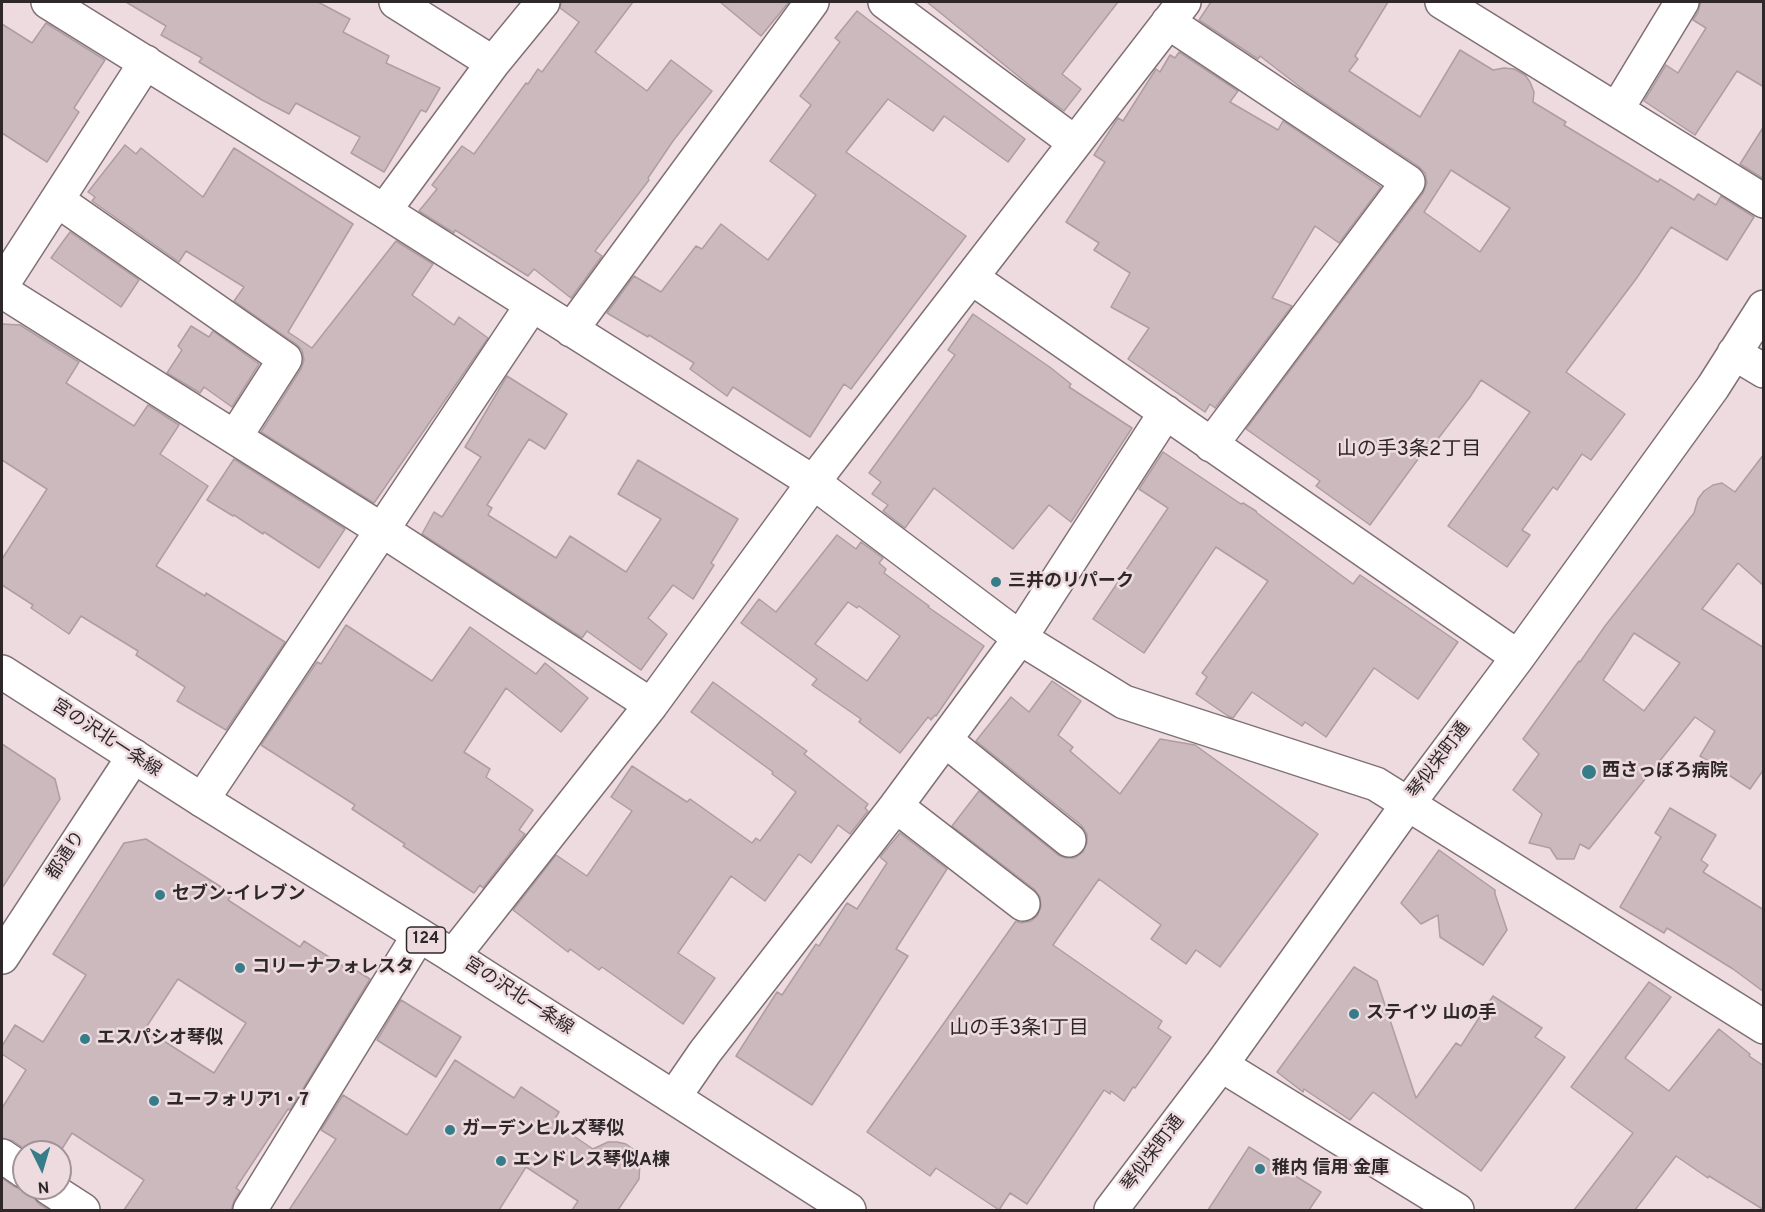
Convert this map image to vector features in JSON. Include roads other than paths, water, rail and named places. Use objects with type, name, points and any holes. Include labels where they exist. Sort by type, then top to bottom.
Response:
[{"type":"street","points":[[48,2],[813,482],[1020,638],[1124,702],[1371,782],[1764,1027]]},
{"type":"street","points":[[396,2],[493,63]]},
{"type":"street","points":[[384,211],[493,63],[543,2]]},
{"type":"street","points":[[571,330],[812,2]]},
{"type":"street","points":[[885,2],[1074,142]]},
{"type":"street","points":[[1442,2],[1764,201]]},
{"type":"street","points":[[1617,109],[1682,2]]},
{"type":"street","points":[[453,956],[651,705],[813,482],[1176,12],[1408,182],[1211,445]]},
{"type":"street","points":[[2,285],[146,62]]},
{"type":"street","points":[[57,200],[285,358],[235,437]]},
{"type":"street","points":[[972,278],[1518,657]]},
{"type":"street","points":[[2,291],[382,530],[651,705]]},
{"type":"street","points":[[202,800],[532,305]]},
{"type":"street","name":"琴似栄町通","points":[[1111,1210],[1221,1065],[1408,804],[1518,657],[1713,387],[1764,307]]},
{"type":"street","points":[[1734,353],[1764,371]]},
{"type":"street","points":[[674,1097],[705,1052],[896,806],[1020,638],[1166,412]]},
{"type":"street","name":"宮の沢北一条線","points":[[2,672],[453,956],[849,1210]]},
{"type":"street","points":[[945,740],[1070,840]]},
{"type":"street","name":"都通り","points":[[2,957],[134,756]]},
{"type":"street","points":[[896,806],[1023,904]]},
{"type":"street","points":[[250,1210],[419,935]]},
{"type":"street","points":[[1221,1065],[1457,1210]]},
{"type":"street","points":[[68,1200],[83,1210]]},
{"type":"place","name":"三井のリパーク","points":[[996,582]]},
{"type":"place","name":"西さっぽろ病院","points":[[1589,772]]},
{"type":"place","name":"セブン-イレブン","points":[[160,895]]},
{"type":"place","name":"コリーナフォレスタ","points":[[240,968]]},
{"type":"place","name":"ステイツ 山の手","points":[[1354,1014]]},
{"type":"place","name":"エスパシオ琴似","points":[[85,1039]]},
{"type":"place","name":"ユーフォリア1・7","points":[[154,1101]]},
{"type":"place","name":"ガーデンヒルズ琴似","points":[[450,1130]]},
{"type":"place","name":"エンドレス琴似A棟","points":[[501,1161]]},
{"type":"place","name":"稚内 信用 金庫","points":[[1260,1169]]},
{"type":"district","name":"山の手3条2丁目","points":[[1409,451]]},
{"type":"district","name":"山の手3条1丁目","points":[[1019,1030]]}]
